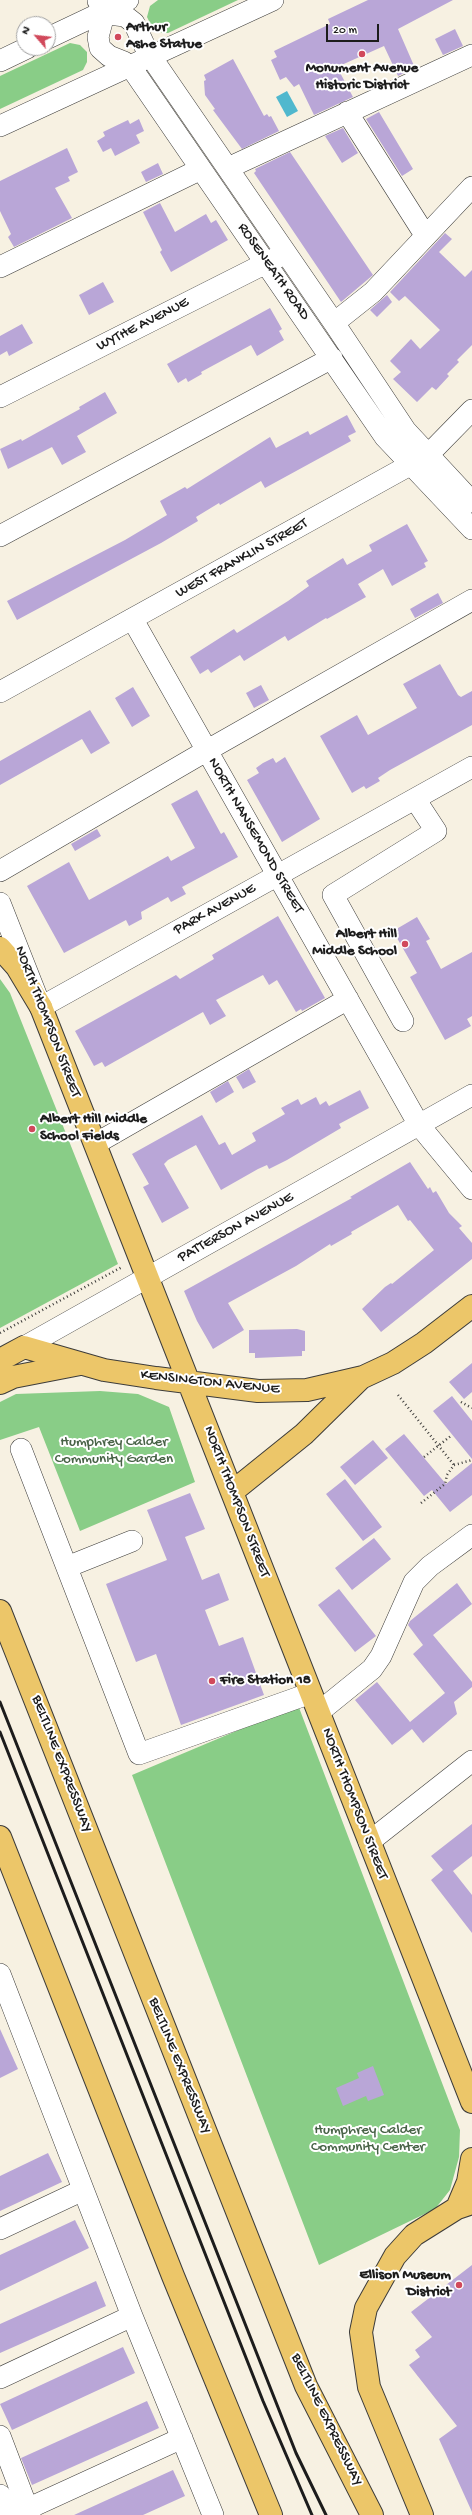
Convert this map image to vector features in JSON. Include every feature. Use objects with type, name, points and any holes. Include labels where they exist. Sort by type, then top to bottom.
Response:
[{"type":"main road","points":[[0,948],[17,967],[41,1007]]},
{"type":"main road","name":"NORTH THOMPSON STREET","points":[[41,1007],[139,1257],[191,1383],[232,1492],[472,2102]]},
{"type":"main road","name":"KENSINGTON AVENUE","points":[[24,1347],[104,1370],[258,1391],[282,1392],[307,1390],[363,1377],[393,1363],[424,1343],[472,1306]]},
{"type":"main road","name":"PATTERSON AVENUE","points":[[0,1360],[24,1347]]},
{"type":"main road","points":[[0,1383],[13,1377],[84,1364]]},
{"type":"main road","points":[[232,1492],[304,1434],[363,1377]]},
{"type":"main road","name":"BELTLINE EXPRESSWAY","points":[[0,1610],[306,2386],[372,2515]]},
{"type":"main road","points":[[0,1837],[170,2268],[271,2515]]},
{"type":"main road","points":[[422,2515],[369,2387],[361,2332],[366,2308],[394,2256],[414,2235],[465,2206],[472,2159]]},
{"type":"street","points":[[56,33],[101,5],[128,0]]},
{"type":"street","points":[[0,126],[273,0]]},
{"type":"street","name":"ROSENEATH ROAD","points":[[101,5],[113,16],[125,16],[134,23],[151,57],[334,323],[406,431],[419,460],[472,529]]},
{"type":"street","name":"ROSENEATH ROAD","points":[[101,5],[98,44],[104,53],[130,66],[385,437],[419,460],[472,502]]},
{"type":"street","points":[[0,61],[16,53]]},
{"type":"street","points":[[228,168],[472,55]]},
{"type":"street","points":[[347,112],[425,236]]},
{"type":"street","points":[[0,267],[201,169]]},
{"type":"street","points":[[334,323],[373,292],[472,187]]},
{"type":"street","name":"WYTHE AVENUE","points":[[0,397],[286,253]]},
{"type":"street","points":[[0,536],[332,358]]},
{"type":"street","name":"WEST FRANKLIN STREET","points":[[0,692],[133,620],[419,460],[472,410]]},
{"type":"street","points":[[0,871],[206,751],[472,600]]},
{"type":"street","name":"NORTH NANSEMOND STREET","points":[[133,620],[419,1125],[472,1189]]},
{"type":"street","name":"PARK AVENUE","points":[[41,1007],[472,767]]},
{"type":"street","points":[[403,1021],[334,895],[436,831],[415,799]]},
{"type":"street","name":"NORTH THOMPSON STREET","points":[[0,903],[41,1007]]},
{"type":"street","points":[[95,1144],[348,999]]},
{"type":"street","name":"PATTERSON AVENUE","points":[[24,1347],[472,1095]]},
{"type":"street","points":[[22,1449],[139,1754],[315,1702],[372,1669],[381,1656],[414,1582],[430,1566],[472,1535]]},
{"type":"street","points":[[67,1567],[132,1540]]},
{"type":"street","points":[[369,1842],[472,1761]]},
{"type":"street","points":[[0,1974],[8,2017],[83,2190],[132,2316],[213,2515]]},
{"type":"street","points":[[0,2229],[83,2190]]},
{"type":"street","points":[[0,2378],[132,2316]]},
{"type":"street","points":[[0,2436],[29,2512],[182,2438]]},
{"type":"path","points":[[0,1333],[139,1257]]},
{"type":"path","points":[[398,1395],[454,1465]]},
{"type":"path","points":[[461,1402],[471,1404],[472,1408]]},
{"type":"path","points":[[424,1458],[452,1434]]},
{"type":"path","points":[[421,1503],[445,1484],[447,1475],[454,1465],[472,1460]]},
{"type":"green space","points":[[158,0],[238,0],[168,33],[162,33],[152,27],[147,17],[150,6]]},
{"type":"green space","points":[[70,43],[80,45],[87,52],[87,62],[83,70],[0,109],[0,76],[42,56],[56,56],[56,50]]},
{"type":"green space","name":"Albert Hill Middle School Fields","points":[[0,979],[10,993],[118,1264],[0,1328]]},
{"type":"green space","name":"Humphrey Calder Community Garden","points":[[100,1391],[138,1394],[169,1407],[195,1482],[80,1531],[39,1427],[0,1440],[0,1402],[16,1394]]},
{"type":"green space","name":"Humphrey Calder Community Center","points":[[298,1705],[460,2130],[459,2157],[450,2190],[435,2209],[319,2265],[132,1775]]},
{"type":"water","points":[[287,91],[298,111],[287,117],[276,97]]},
{"type":"building","points":[[368,0],[453,0],[398,29],[415,68],[398,76],[384,46],[337,67],[353,97],[314,115],[299,84],[294,87],[286,77],[280,80],[271,60],[277,57],[274,51],[330,24],[328,19]]},
{"type":"building","points":[[455,29],[463,46],[443,55],[435,39]]},
{"type":"building","points":[[233,59],[264,116],[267,114],[269,117],[271,116],[279,131],[242,149],[213,110],[215,109],[205,95],[204,81],[206,80],[204,75]]},
{"type":"building","points":[[379,112],[413,169],[402,176],[366,119]]},
{"type":"building","points":[[139,119],[144,131],[136,135],[140,143],[115,156],[111,148],[103,152],[97,141],[105,136],[103,132],[128,120],[130,124]]},
{"type":"building","points":[[343,128],[358,153],[342,163],[325,136]]},
{"type":"building","points":[[67,148],[78,172],[68,177],[70,181],[55,188],[72,218],[14,247],[8,237],[11,234],[0,211],[0,181]]},
{"type":"building","points":[[290,152],[373,275],[341,302],[254,173],[256,171],[255,169]]},
{"type":"building","points":[[158,163],[163,174],[146,182],[141,172]]},
{"type":"building","points":[[160,203],[175,232],[206,214],[211,223],[216,220],[228,240],[171,272],[160,252],[162,250],[143,212]]},
{"type":"building","points":[[445,233],[452,239],[439,252],[465,277],[472,270],[472,345],[457,360],[459,362],[447,374],[449,376],[436,390],[432,387],[417,402],[393,379],[401,372],[390,361],[411,339],[420,349],[440,330],[405,296],[399,301],[390,292]]},
{"type":"building","points":[[103,282],[114,302],[89,315],[79,295]]},
{"type":"building","points":[[387,295],[392,302],[377,317],[370,310]]},
{"type":"building","points":[[270,308],[282,329],[279,331],[284,340],[257,356],[251,345],[201,372],[202,374],[188,382],[186,378],[178,383],[167,364]]},
{"type":"building","points":[[22,324],[33,343],[9,356],[7,351],[0,355],[0,336]]},
{"type":"building","points":[[105,392],[117,413],[77,436],[86,452],[62,465],[52,447],[8,469],[0,449],[21,439],[22,441],[80,409],[79,407]]},
{"type":"building","points":[[347,415],[356,432],[348,436],[351,441],[265,488],[261,481],[220,505],[219,503],[196,517],[198,521],[161,543],[17,620],[7,601],[125,540],[167,515],[160,501],[185,487],[187,489],[270,437],[276,448],[308,431],[310,435]]},
{"type":"building","points":[[407,524],[428,561],[424,563],[426,567],[392,586],[383,569],[358,584],[366,597],[327,619],[326,618],[288,641],[285,636],[244,661],[240,655],[211,673],[208,669],[200,674],[190,657],[234,629],[237,633],[288,601],[309,586],[306,581],[343,558],[347,565],[372,551],[369,545]]},
{"type":"building","points":[[438,593],[443,603],[415,618],[410,609]]},
{"type":"building","points":[[440,664],[458,695],[461,697],[472,691],[472,725],[390,770],[378,778],[380,781],[366,789],[364,786],[352,793],[320,736],[357,715],[368,735],[417,708],[403,684]]},
{"type":"building","points":[[261,685],[269,700],[254,708],[246,693]]},
{"type":"building","points":[[133,687],[150,716],[132,727],[115,698]]},
{"type":"building","points":[[90,710],[110,743],[91,754],[82,739],[0,785],[0,761]]},
{"type":"building","points":[[285,757],[320,819],[282,842],[247,780],[259,773],[256,768],[263,763],[273,758],[276,763]]},
{"type":"building","points":[[197,790],[221,834],[224,832],[238,857],[182,887],[186,894],[171,902],[168,897],[141,912],[142,919],[129,926],[126,920],[64,953],[27,886],[69,862],[89,900],[168,856],[171,861],[195,848],[171,804]]},
{"type":"building","points":[[97,829],[101,836],[75,851],[71,844]]},
{"type":"building","points":[[278,916],[325,998],[302,1011],[301,1009],[296,1012],[277,980],[269,985],[263,975],[216,1000],[226,1016],[210,1025],[203,1012],[105,1067],[102,1062],[94,1066],[75,1031],[176,975],[180,979],[214,959],[212,955]]},
{"type":"building","name":"Albert Hill Middle School","points":[[417,917],[430,939],[426,941],[441,969],[472,952],[472,1016],[467,1019],[471,1026],[445,1040],[410,977],[417,973],[393,931]]},
{"type":"building","points":[[249,1069],[256,1082],[243,1089],[236,1077]]},
{"type":"building","points":[[228,1081],[234,1092],[216,1103],[210,1092]]},
{"type":"building","points":[[360,1090],[369,1108],[339,1124],[341,1128],[287,1160],[269,1169],[267,1165],[258,1169],[221,1190],[196,1145],[168,1160],[164,1164],[189,1208],[162,1223],[143,1187],[149,1184],[132,1154],[202,1115],[219,1145],[225,1142],[232,1155],[256,1141],[252,1133],[285,1114],[281,1108],[298,1099],[301,1105],[316,1097],[320,1105],[326,1101],[329,1106]]},
{"type":"building","points":[[410,1162],[428,1189],[430,1187],[433,1193],[436,1191],[449,1213],[462,1226],[459,1228],[472,1243],[472,1259],[381,1332],[362,1309],[385,1287],[391,1283],[392,1284],[434,1250],[410,1220],[408,1221],[398,1205],[351,1232],[352,1234],[331,1246],[330,1244],[296,1266],[228,1303],[244,1330],[213,1349],[197,1321],[184,1291],[352,1198],[350,1197]]},
{"type":"building","points":[[297,1329],[305,1331],[305,1351],[302,1351],[302,1356],[255,1358],[255,1353],[249,1353],[249,1330]]},
{"type":"building","points":[[472,1363],[472,1392],[464,1399],[449,1382]]},
{"type":"building","points":[[452,1396],[472,1421],[472,1459],[433,1411]]},
{"type":"building","points":[[404,1434],[446,1484],[472,1463],[472,1495],[450,1512],[432,1490],[424,1496],[385,1449]]},
{"type":"building","points":[[373,1440],[388,1458],[355,1485],[340,1467]]},
{"type":"building","points":[[345,1479],[382,1527],[363,1541],[326,1494]]},
{"type":"building","points":[[190,1493],[205,1529],[185,1537],[202,1580],[219,1573],[229,1600],[205,1610],[219,1646],[243,1637],[264,1695],[181,1725],[156,1654],[136,1662],[106,1584],[167,1560],[147,1510]]},
{"type":"building","points":[[374,1538],[391,1559],[352,1590],[335,1568]]},
{"type":"building","points":[[457,1583],[472,1604],[433,1635],[472,1682],[472,1687],[454,1702],[457,1714],[423,1743],[412,1729],[392,1745],[355,1700],[377,1682],[410,1722],[445,1693],[413,1654],[423,1645],[408,1625],[410,1621]]},
{"type":"building","points":[[339,1589],[376,1636],[355,1652],[318,1605]]},
{"type":"building","points":[[472,1824],[472,1856],[453,1871],[472,1895],[472,1933],[431,1880],[443,1870],[431,1856]]},
{"type":"building","points":[[0,2029],[18,2069],[0,2078]]},
{"type":"building","points":[[373,2066],[384,2095],[368,2101],[366,2096],[343,2106],[336,2088],[359,2078],[357,2073]]},
{"type":"building","points":[[48,2153],[62,2182],[0,2211],[0,2176]]},
{"type":"building","points":[[75,2220],[89,2248],[0,2291],[0,2255]]},
{"type":"building","points":[[472,2265],[472,2512],[439,2439],[457,2426],[409,2365],[420,2357],[415,2350],[432,2337],[411,2312]]},
{"type":"building","points":[[96,2281],[106,2306],[0,2353],[0,2324]]},
{"type":"building","points":[[123,2347],[135,2373],[12,2430],[0,2404]]},
{"type":"building","points":[[147,2401],[159,2428],[32,2485],[21,2458]]},
{"type":"building","points":[[173,2470],[185,2496],[143,2515],[74,2515]]},
{"type":"railway","points":[[0,1702],[296,2453],[326,2515]]},
{"type":"railway","points":[[0,1732],[263,2401],[312,2515]]},
{"type":"place","name":"Arthur Ashe Statue","points":[[118,37]]},
{"type":"place","name":"Monument Avenue Historic District","points":[[362,54]]},
{"type":"place","name":"Albert Hill Middle School","points":[[405,944]]},
{"type":"place","name":"Albert Hill Middle School Fields","points":[[32,1129]]},
{"type":"place","name":"Fire Station 18","points":[[212,1681]]},
{"type":"place","name":"Ellison Museum District","points":[[459,2285]]}]
